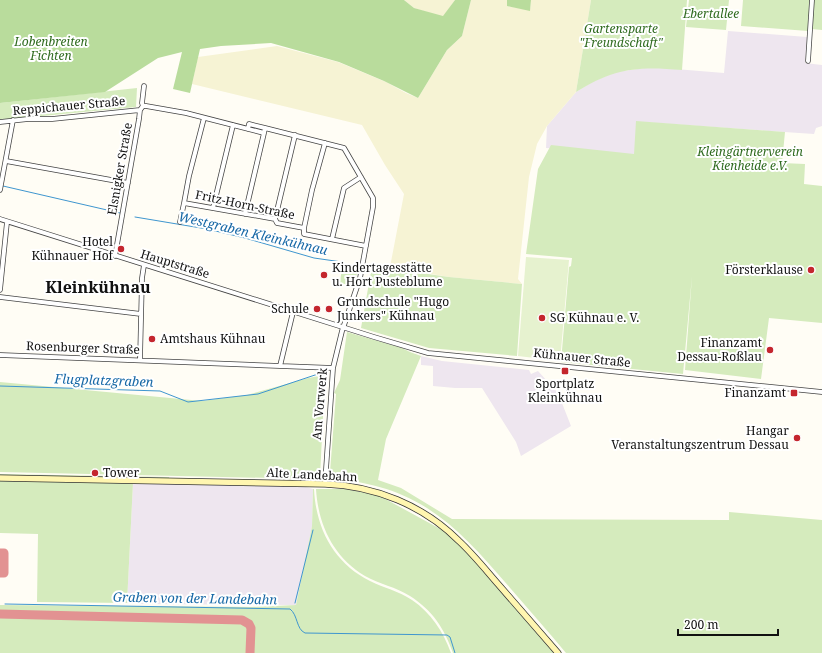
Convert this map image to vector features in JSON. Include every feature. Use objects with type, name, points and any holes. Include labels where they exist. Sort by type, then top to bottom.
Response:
[{"type":"main road","name":"Alte Landebahn","points":[[0,478],[325,484],[351,486],[384,495],[415,508],[440,524],[459,540],[558,653]]},
{"type":"street","points":[[808,61],[812,0]]},
{"type":"street","name":"Elsnigker Straße","points":[[115,256],[144,86]]},
{"type":"street","name":"Reppichauer Straße","points":[[0,122],[13,120],[52,119],[141,108],[146,106],[182,112],[248,129],[295,135],[325,143]]},
{"type":"street","name":"Fritz-Horn-Straße","points":[[180,222],[189,176],[204,118]]},
{"type":"street","points":[[0,190],[13,120]]},
{"type":"street","points":[[213,208],[233,125]]},
{"type":"street","points":[[245,214],[265,130]]},
{"type":"street","points":[[275,219],[295,135]]},
{"type":"street","points":[[304,228],[312,190],[325,143]]},
{"type":"street","name":"Am Vorwerk","points":[[325,143],[345,149],[374,202],[359,282],[343,327],[333,368],[325,484]]},
{"type":"street","points":[[6,161],[128,183]]},
{"type":"street","points":[[332,239],[344,188],[361,177]]},
{"type":"street","name":"Fritz-Horn-Straße","points":[[184,203],[275,219],[277,223],[304,228],[304,234],[366,246]]},
{"type":"street","name":"Hauptstraße","points":[[0,219],[343,327]]},
{"type":"street","points":[[0,290],[7,222]]},
{"type":"street","points":[[140,360],[142,278],[144,265]]},
{"type":"street","points":[[0,301],[0,298],[141,314]]},
{"type":"street","points":[[280,366],[293,312]]},
{"type":"street","name":"Kühnauer Straße","points":[[343,327],[414,350],[442,355],[822,392]]},
{"type":"street","name":"Rosenburger Straße","points":[[0,355],[333,368]]},
{"type":"shaded area","points":[[404,0],[455,0],[443,17],[414,8]]},
{"type":"shaded area","points":[[471,0],[507,0],[507,6],[530,10],[531,0],[591,0],[576,92],[547,126],[537,144],[529,177],[518,279],[522,284],[449,277],[390,267],[404,194],[362,125],[192,84],[198,57],[277,46],[338,62],[386,82],[418,98],[447,50],[462,36]]},
{"type":"shaded area","points":[[728,31],[807,37],[805,63],[822,65],[822,126],[816,128],[814,134],[641,122],[638,155],[546,148],[547,126],[576,92],[594,81],[616,72],[651,67],[724,73]]},
{"type":"shaded area","points":[[421,356],[442,361],[529,370],[531,374],[538,371],[558,393],[571,426],[521,456],[516,442],[482,388],[433,386],[433,366],[421,365]]},
{"type":"shaded area","points":[[133,483],[302,486],[313,489],[312,526],[296,605],[127,603]]},
{"type":"green space","name":"Lobenbreiten Fichten","points":[[0,0],[404,0],[414,8],[443,16],[455,0],[471,0],[462,36],[447,50],[418,98],[384,81],[339,62],[271,43],[221,46],[200,49],[190,93],[173,89],[182,52],[158,58],[105,92],[0,103]]},
{"type":"green space","points":[[507,0],[531,0],[530,11],[507,6]]},
{"type":"green space","name":"Gartensparte \"Freundschaft\"","points":[[591,0],[687,0],[682,70],[652,68],[627,70],[602,78],[576,92]]},
{"type":"green space","name":"Ebertallee","points":[[689,0],[729,0],[726,30],[686,27]]},
{"type":"green space","name":"Ebertallee","points":[[743,0],[810,0],[808,31],[741,26]]},
{"type":"green space","points":[[814,0],[822,0],[822,30],[812,29]]},
{"type":"green space","points":[[137,88],[136,107],[0,120],[0,103]]},
{"type":"green space","name":"Kleingärtnerverein Kienheide e.V.","points":[[636,121],[785,132],[782,163],[805,164],[804,184],[822,186],[822,323],[769,318],[761,379],[685,370],[692,276],[683,374],[561,362],[569,267],[571,266],[572,258],[526,254],[538,169],[551,145],[634,154]]},
{"type":"green space","name":"SG Kühnau e. V.","points":[[526,257],[569,260],[560,361],[518,356]]},
{"type":"green space","points":[[372,266],[449,277],[522,284],[517,356],[429,348],[361,328]]},
{"type":"green space","points":[[342,267],[358,269],[354,286],[340,283]]},
{"type":"green space","points":[[347,332],[402,348],[421,356],[386,439],[378,480],[401,488],[452,519],[729,520],[729,512],[822,520],[822,653],[566,653],[491,566],[453,528],[433,512],[412,500],[389,490],[362,483],[331,479],[330,472],[336,394],[334,393],[340,380]]},
{"type":"green space","points":[[325,375],[320,477],[318,479],[0,472],[0,382],[202,401],[247,395],[308,378]]},
{"type":"green space","points":[[0,474],[169,477],[169,478],[0,476]]},
{"type":"green space","points":[[0,481],[133,483],[127,603],[37,602],[38,534],[0,533]]},
{"type":"green space","points":[[313,489],[323,531],[337,555],[357,574],[402,594],[419,605],[436,623],[451,653],[0,653],[0,605],[252,607],[296,605],[312,526]]},
{"type":"green space","points":[[316,489],[345,489],[378,495],[444,531],[463,548],[554,653],[453,653],[442,628],[425,608],[405,593],[365,576],[344,559],[329,538],[324,527],[317,502]]},
{"type":"waterway","name":"Westgraben Kleinkühnau","points":[[3,186],[120,213]]},
{"type":"waterway","name":"Westgraben Kleinkühnau","points":[[135,217],[207,229],[245,238],[314,258],[342,262]]},
{"type":"waterway","name":"Flugplatzgraben","points":[[0,386],[160,391],[188,402],[258,394],[315,375],[323,375]]},
{"type":"waterway","points":[[295,603],[313,530]]},
{"type":"waterway","name":"Graben von der Landebahn","points":[[5,604],[290,609],[293,612],[300,628],[305,633],[447,635],[450,637],[455,653]]},
{"type":"taxiway","points":[[0,553],[4,553],[4,573],[0,573]]},
{"type":"taxiway","points":[[0,614],[242,620],[249,624],[251,628],[250,653]]},
{"type":"place","name":"Hotel Kühnauer Hof","points":[[121,249]]},
{"type":"place","name":"Försterklause","points":[[811,270]]},
{"type":"place","name":"Kindertagesstätte u. Hort Pusteblume","points":[[324,275]]},
{"type":"place","name":"Schule","points":[[317,309]]},
{"type":"place","name":"Grundschule \"Hugo Junkers\" Kühnau","points":[[329,309]]},
{"type":"place","name":"SG Kühnau e. V.","points":[[542,318]]},
{"type":"place","name":"Amtshaus Kühnau","points":[[152,339]]},
{"type":"place","name":"Finanzamt Dessau-Roßlau","points":[[770,350]]},
{"type":"place","name":"Sportplatz Kleinkühnau","points":[[565,371]]},
{"type":"place","name":"Finanzamt","points":[[794,393]]},
{"type":"place","name":"Hangar Veranstaltungszentrum Dessau","points":[[797,438]]},
{"type":"place","name":"Tower","points":[[95,473]]},
{"type":"district","name":"Kleinkühnau","points":[[98,287]]}]
